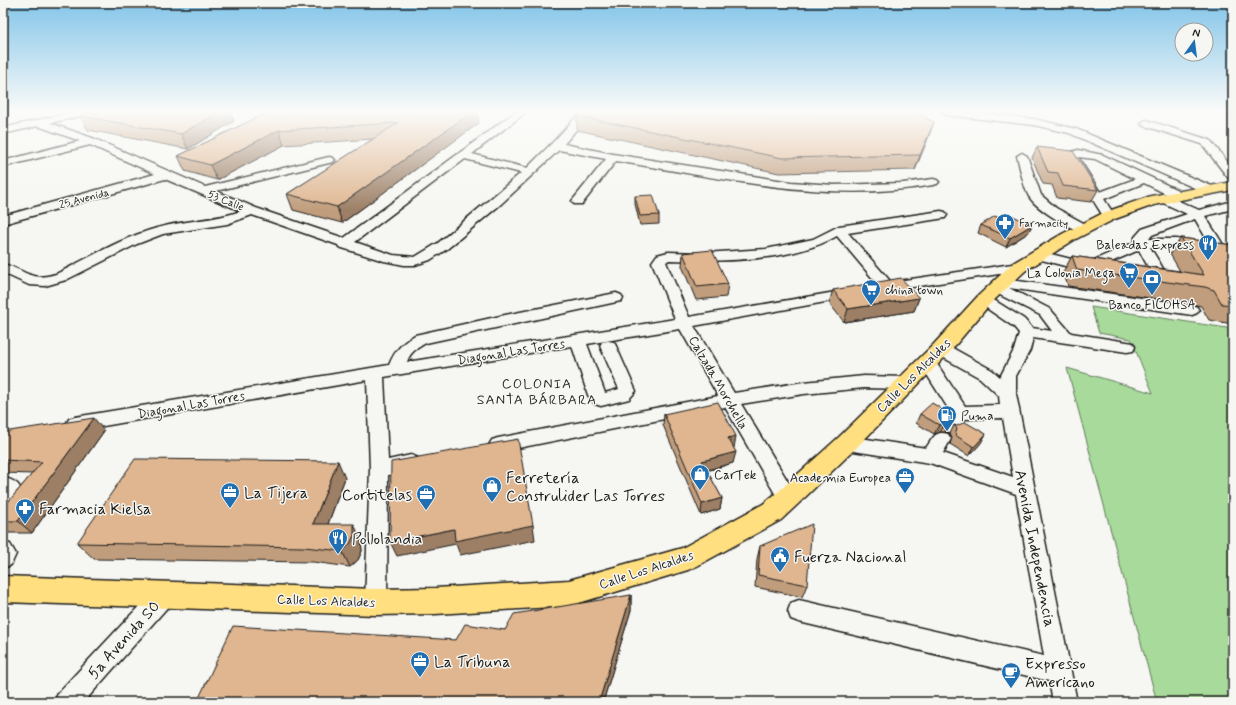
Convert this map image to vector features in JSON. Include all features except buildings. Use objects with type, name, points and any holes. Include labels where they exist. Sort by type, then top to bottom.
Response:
[{"type":"main road","name":"Calle Los Alcaldes","points":[[3,589],[376,602],[435,601],[568,593],[688,558],[772,512],[788,498],[847,443],[934,355],[984,300],[1019,267],[1109,216],[1151,200],[1233,186]]},
{"type":"street","points":[[3,164],[76,145]]},
{"type":"street","name":"53 Calle","points":[[99,145],[166,176],[252,211],[344,244],[389,258],[404,261],[417,260],[432,254],[529,172]]},
{"type":"street","points":[[344,244],[477,145]]},
{"type":"street","points":[[1105,145],[1210,190]]},
{"type":"street","points":[[1208,145],[1233,177]]},
{"type":"street","points":[[462,156],[529,172],[557,146],[613,157],[791,186],[834,189],[903,187],[933,182]]},
{"type":"street","points":[[1109,216],[1073,159],[1072,155],[1075,153],[1089,154],[1099,157],[1145,179],[1198,214],[1219,249]]},
{"type":"street","points":[[1022,156],[1035,197],[1052,212],[1084,229]]},
{"type":"street","points":[[578,201],[613,157]]},
{"type":"street","points":[[203,191],[329,160]]},
{"type":"street","name":"25 Avenida","points":[[3,220],[166,176]]},
{"type":"street","points":[[1097,197],[1145,179]]},
{"type":"street","points":[[1138,278],[1156,278],[1160,275],[1142,244],[1142,237],[1147,232],[1198,214],[1229,206],[1233,219]]},
{"type":"street","points":[[3,268],[34,282],[45,282],[61,277],[132,241],[183,226],[227,220],[252,211]]},
{"type":"street","points":[[874,289],[839,230],[941,215]]},
{"type":"street","points":[[1166,225],[1176,243]]},
{"type":"street","name":"Calzada Morchella","points":[[788,498],[684,323],[659,262],[662,258],[668,256],[704,257],[766,253],[800,247],[818,242],[839,230]]},
{"type":"street","points":[[1088,268],[1142,244],[1160,242],[1176,243],[1233,251]]},
{"type":"street","points":[[1039,255],[1111,274]]},
{"type":"street","name":"Diagonal Las Torres","points":[[57,428],[396,369],[684,323],[874,289],[1019,267]]},
{"type":"street","points":[[1000,285],[1192,310]]},
{"type":"street","points":[[1000,285],[1045,312],[1066,338]]},
{"type":"street","points":[[396,369],[402,355],[408,347],[421,339],[505,320],[616,298]]},
{"type":"street","points":[[984,300],[1019,323],[1027,332],[1127,347]]},
{"type":"street","name":"Avenida Independencia","points":[[1027,332],[1022,350],[1008,376],[1008,402],[1065,702]]},
{"type":"street","points":[[578,340],[596,395],[601,400],[623,395],[628,391],[608,346]]},
{"type":"street","points":[[931,456],[951,426],[1008,402],[986,374],[934,355]]},
{"type":"street","points":[[934,355],[951,426]]},
{"type":"street","points":[[375,373],[379,469],[376,602]]},
{"type":"street","points":[[479,449],[729,400],[804,388],[864,382],[906,383]]},
{"type":"street","points":[[847,443],[931,456],[1024,489]]},
{"type":"street","points":[[379,469],[425,460]]},
{"type":"street","points":[[3,485],[12,491],[12,499],[3,510]]},
{"type":"street","points":[[3,551],[5,554],[3,558]]},
{"type":"street","name":"5a Avenida SO","points":[[67,702],[164,595]]},
{"type":"street","points":[[799,610],[1059,671]]},
{"type":"green space","points":[[1091,307],[1233,329],[1233,702],[1157,702],[1067,368],[1153,393],[1131,339],[1099,333]]},
{"type":"place","name":"Farmacity","points":[[1005,240]]},
{"type":"place","name":"Baleadas Express","points":[[1208,261]]},
{"type":"place","name":"La Colonia Mega","points":[[1129,289]]},
{"type":"place","name":"Banco FICOHSA","points":[[1152,296]]},
{"type":"place","name":"china town","points":[[871,306]]},
{"type":"place","name":"Puma","points":[[947,432]]},
{"type":"place","name":"CarTek","points":[[700,491]]},
{"type":"place","name":"Academia Europea","points":[[905,494]]},
{"type":"place","name":"Ferretería Construlider Las Torres","points":[[492,503]]},
{"type":"place","name":"La Tijera","points":[[230,509]]},
{"type":"place","name":"Cortitelas","points":[[426,511]]},
{"type":"place","name":"Farmacia Kielsa","points":[[25,525]]},
{"type":"place","name":"Pollolandia","points":[[338,555]]},
{"type":"place","name":"Fuerza Nacional","points":[[780,573]]},
{"type":"place","name":"La Tribuna","points":[[420,678]]},
{"type":"place","name":"Expresso Americano","points":[[1011,689]]},
{"type":"district","name":"COLONIA SANTA BÁRBARA","points":[[537,392]]}]
